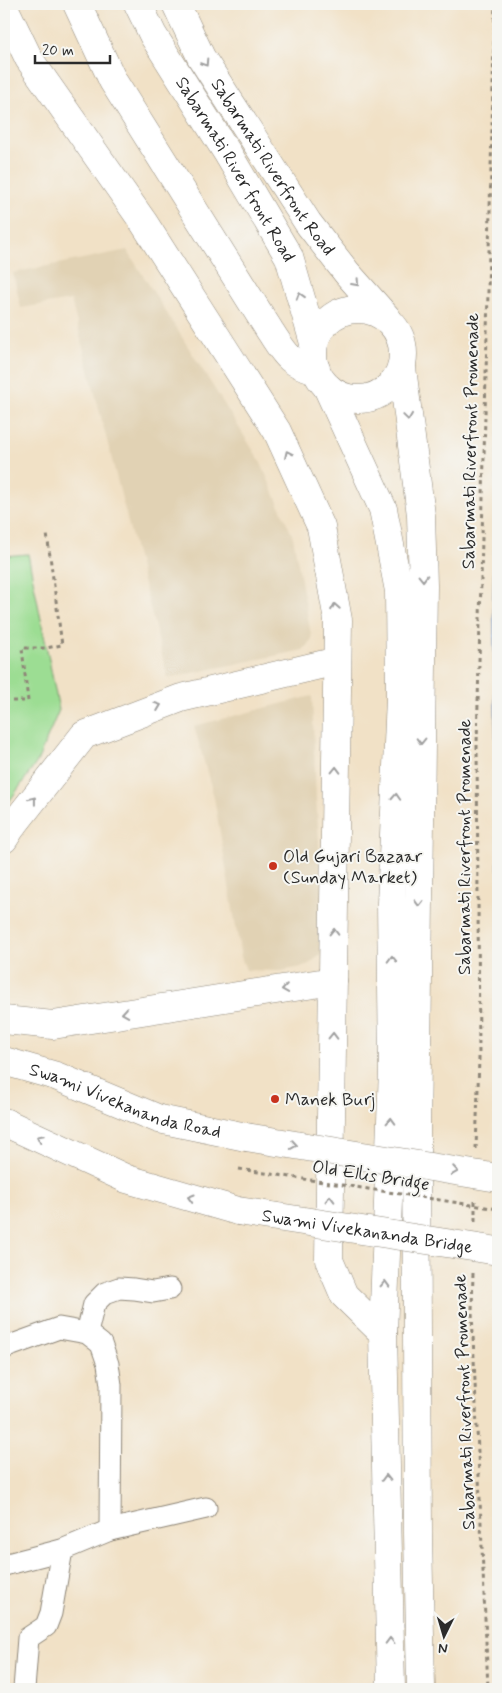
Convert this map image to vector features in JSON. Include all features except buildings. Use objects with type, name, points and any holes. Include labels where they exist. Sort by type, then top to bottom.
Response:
[{"type":"main road","points":[[77,4],[113,81],[287,356],[301,367],[322,378],[347,398],[370,398],[390,387],[402,368]]},
{"type":"main road","name":"Sabarmati River front Road","points":[[138,4],[153,35],[228,154],[289,257],[314,343]]},
{"type":"main road","name":"Sabarmati Riverfront Road","points":[[176,4],[200,56],[308,223],[347,273],[387,318]]},
{"type":"main road","points":[[4,7],[29,59],[144,223],[277,431],[321,527],[338,620],[329,1260],[344,1295],[383,1333]]},
{"type":"main road","points":[[391,1689],[383,1333],[392,1069],[391,903],[400,698],[399,591],[383,509],[322,378],[314,343],[325,323],[344,310],[366,309],[387,318],[402,341],[402,368],[422,515],[423,586],[416,1135],[418,1533],[421,1689]]},
{"type":"main road","points":[[4,839],[84,734],[181,698],[337,661]]},
{"type":"main road","points":[[4,1020],[53,1025],[333,981]]},
{"type":"main road","name":"Swami Vivekananda Road","points":[[4,1061],[56,1076],[159,1119],[246,1138],[498,1178]]},
{"type":"main road","name":"Swami Vivekananda Bridge","points":[[4,1122],[126,1179],[238,1212],[498,1251]]},
{"type":"street","points":[[87,1333],[94,1304],[106,1292],[118,1288],[153,1292],[170,1289]]},
{"type":"street","points":[[4,1348],[59,1328],[87,1333],[101,1344],[108,1364],[111,1385],[110,1530]]},
{"type":"street","points":[[4,1565],[62,1550],[110,1530],[206,1508]]},
{"type":"street","points":[[24,1689],[28,1638],[46,1626],[51,1613],[62,1550]]},
{"type":"path","name":"Sabarmati Riverfront Promenade","points":[[476,1155],[478,1058],[477,744],[495,4]]},
{"type":"path","points":[[4,701],[28,701],[22,648],[46,648],[62,645],[47,534]]},
{"type":"path","name":"Old Ellis Bridge","points":[[239,1169],[498,1208]]},
{"type":"path","points":[[475,1194],[475,1224]]},
{"type":"path","name":"Sabarmati Riverfront Promenade","points":[[473,1272],[472,1311],[488,1689]]},
{"type":"shaded area","points":[[127,250],[260,461],[293,537],[312,640],[303,650],[168,678],[71,300],[21,308],[13,273]]},
{"type":"shaded area","name":"Old Gujari Bazaar (Sunday Market)","points":[[312,696],[316,798],[323,898],[323,953],[306,966],[281,971],[246,970],[241,957],[214,797],[194,726]]},
{"type":"green space","points":[[28,554],[59,710],[37,762],[4,809],[4,556]]},
{"type":"water","points":[[498,434],[498,870],[493,596]]},
{"type":"place","name":"Old Gujari Bazaar (Sunday Market)","points":[[273,866]]},
{"type":"place","name":"Manek Burj","points":[[275,1099]]}]
